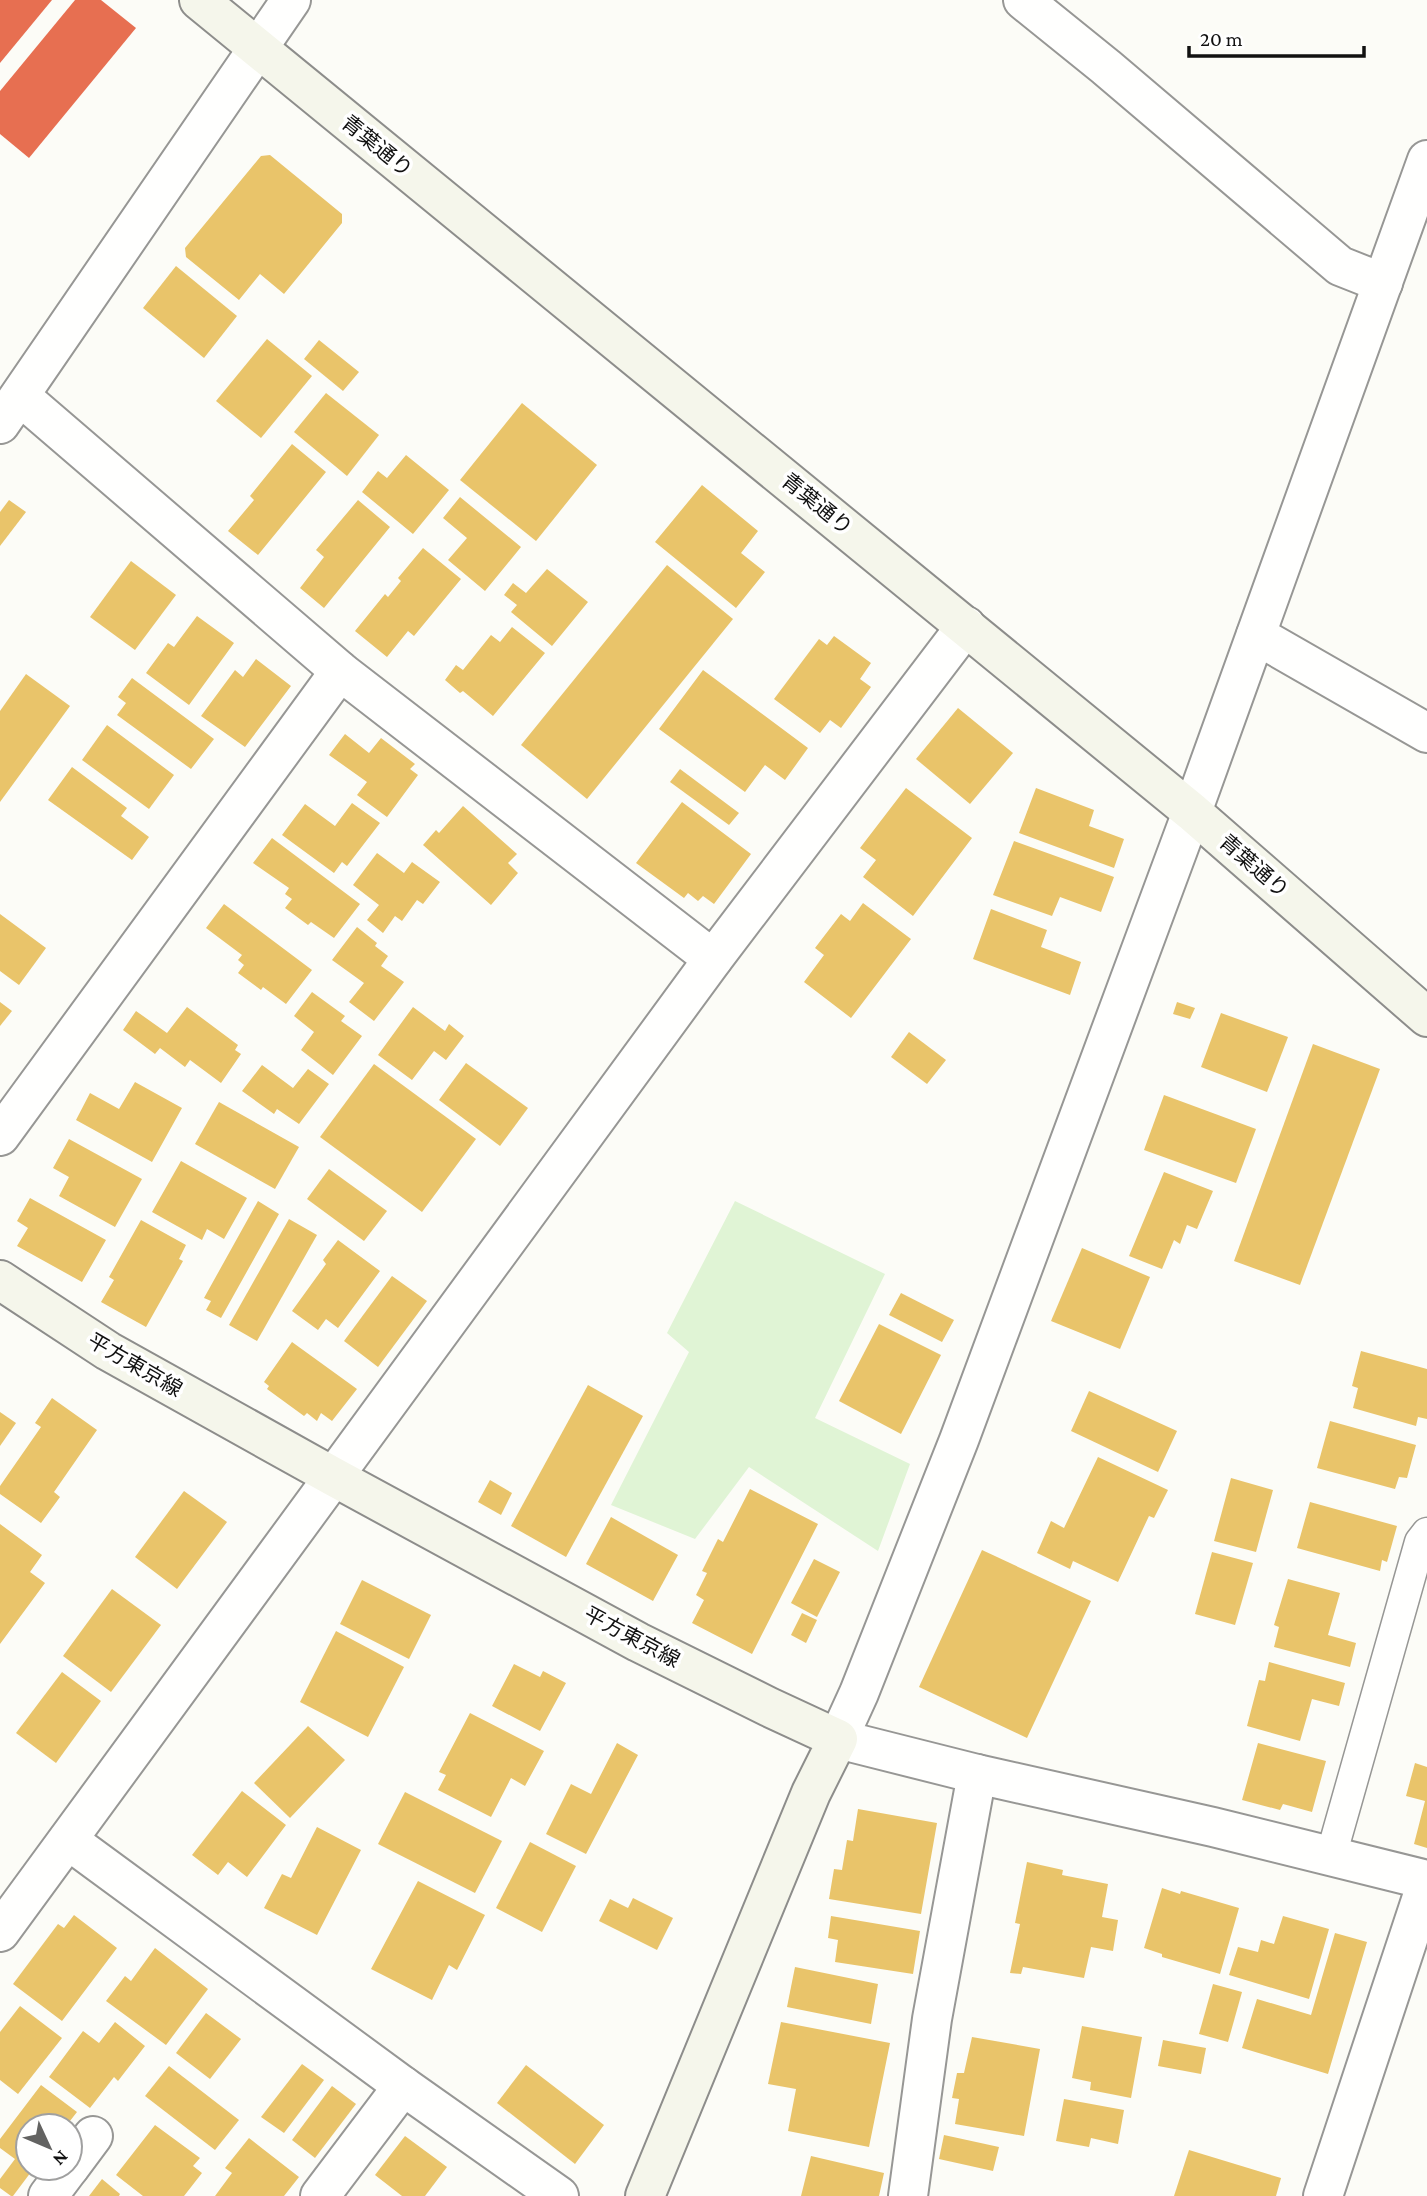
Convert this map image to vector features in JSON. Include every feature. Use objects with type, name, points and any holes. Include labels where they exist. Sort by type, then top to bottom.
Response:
[{"type":"street","name":"青葉通り","points":[[199,0],[1192,812],[1427,1017]]},
{"type":"street","points":[[291,0],[10,410],[340,671],[713,959]]},
{"type":"street","points":[[1023,0],[1340,266],[1383,283]]},
{"type":"street","points":[[645,2196],[811,1793],[859,1693],[959,1440],[1192,812],[1383,283],[1411,248],[1427,160]]},
{"type":"street","points":[[0,1933],[713,959],[966,626]]},
{"type":"street","points":[[1256,635],[1427,733]]},
{"type":"street","points":[[0,1136],[340,671]]},
{"type":"street","name":"平方東京線","points":[[0,1280],[108,1351],[334,1477],[638,1642],[838,1739]]},
{"type":"street","points":[[838,1739],[1427,1881],[1323,2196]]},
{"type":"street","points":[[908,2196],[932,2019],[977,1774]]},
{"type":"street","points":[[68,1840],[403,2086],[559,2196]]},
{"type":"street","points":[[320,2196],[403,2086]]},
{"type":"street","points":[[84,2148],[93,2136]]},
{"type":"lane","points":[[1331,1856],[1420,1542],[1427,1533]]},
{"type":"green space","points":[[735,1201],[885,1274],[815,1418],[910,1464],[878,1551],[749,1467],[695,1539],[611,1505],[689,1352],[667,1333]]},
{"type":"building: Homes","points":[[270,155],[342,214],[342,223],[284,294],[260,274],[239,300],[186,257],[185,248],[261,156]]},
{"type":"building: Homes","points":[[176,266],[237,316],[204,358],[143,308]]},
{"type":"building: Homes","points":[[267,339],[312,376],[261,438],[216,401]]},
{"type":"building: Homes","points":[[319,340],[359,372],[343,391],[304,359]]},
{"type":"building: Homes","points":[[326,393],[379,435],[347,476],[294,432]]},
{"type":"building: Homes","points":[[522,403],[597,465],[536,541],[460,480]]},
{"type":"building: Homes","points":[[292,444],[326,472],[258,555],[228,531],[254,500],[250,496]]},
{"type":"building: Homes","points":[[406,455],[449,490],[413,534],[362,492],[378,471],[387,478]]},
{"type":"building: Homes","points":[[702,485],[758,531],[741,553],[765,572],[736,608],[655,542]]},
{"type":"building: Homes","points":[[460,497],[521,547],[485,591],[448,560],[467,538],[443,518]]},
{"type":"building: Homes","points":[[9,500],[26,512],[0,546],[0,512]]},
{"type":"building: Homes","points":[[358,500],[390,527],[324,608],[300,588],[324,557],[316,550]]},
{"type":"building: Homes","points":[[423,548],[461,579],[414,636],[408,631],[387,657],[355,631],[385,594],[388,597],[401,581],[398,578]]},
{"type":"building: Homes","points":[[131,561],[176,595],[135,650],[90,617]]},
{"type":"building: Homes","points":[[667,565],[733,619],[587,799],[521,745]]},
{"type":"building: Homes","points":[[547,569],[588,602],[552,646],[511,612],[517,605],[504,595],[513,583],[526,593]]},
{"type":"building: Homes","points":[[197,616],[234,643],[189,705],[146,673],[168,643],[174,647]]},
{"type":"building: Homes","points":[[512,627],[545,653],[493,716],[445,680],[456,665],[463,670],[491,635],[500,642]]},
{"type":"building: Homes","points":[[834,636],[871,663],[860,679],[871,687],[841,728],[830,720],[820,733],[774,699],[819,639],[827,645]]},
{"type":"building: Homes","points":[[256,659],[291,686],[245,747],[201,716],[235,670],[243,677]]},
{"type":"building: Homes","points":[[703,670],[808,748],[785,780],[765,765],[745,792],[659,729]]},
{"type":"building: Homes","points":[[26,674],[70,706],[0,802],[0,711]]},
{"type":"building: Homes","points":[[132,678],[214,739],[191,769],[117,715],[126,703],[118,697]]},
{"type":"building: Homes","points":[[958,708],[1013,753],[970,804],[916,759]]},
{"type":"building: Homes","points":[[107,725],[174,775],[149,809],[82,760]]},
{"type":"building: Homes","points":[[345,734],[369,753],[381,738],[415,764],[410,769],[418,775],[387,817],[357,795],[367,782],[329,755]]},
{"type":"building: Homes","points":[[72,767],[127,808],[121,816],[149,837],[132,860],[48,800]]},
{"type":"building: Homes","points":[[680,769],[739,813],[729,825],[670,782]]},
{"type":"building: Homes","points":[[906,788],[972,838],[913,916],[863,877],[876,860],[860,848]]},
{"type":"building: Homes","points":[[1036,788],[1094,810],[1089,826],[1124,839],[1114,868],[1019,833]]},
{"type":"building: Homes","points":[[682,802],[751,854],[714,904],[703,896],[698,901],[688,893],[684,898],[636,863]]},
{"type":"building: Homes","points":[[352,803],[380,823],[347,866],[342,862],[334,873],[282,835],[305,804],[335,826]]},
{"type":"building: Homes","points":[[463,806],[517,854],[508,863],[518,873],[491,905],[423,845],[436,830],[439,833]]},
{"type":"building: Homes","points":[[272,838],[360,904],[334,938],[311,922],[308,925],[285,908],[292,899],[285,894],[289,888],[253,863]]},
{"type":"building: Homes","points":[[1014,841],[1114,877],[1101,912],[1060,897],[1052,916],[993,895]]},
{"type":"building: Homes","points":[[377,853],[404,873],[412,862],[440,882],[423,904],[417,900],[402,921],[395,916],[383,933],[367,920],[379,905],[353,885]]},
{"type":"building: Homes","points":[[863,903],[911,939],[851,1018],[804,982],[824,955],[815,948],[841,914],[850,921]]},
{"type":"building: Homes","points":[[224,904],[312,970],[286,1004],[238,973],[244,965],[238,960],[242,955],[206,928]]},
{"type":"building: Homes","points":[[991,909],[1047,930],[1041,947],[1081,962],[1070,995],[973,959]]},
{"type":"building: Homes","points":[[0,914],[46,948],[19,985],[0,971]]},
{"type":"building: Homes","points":[[357,927],[388,956],[381,966],[404,982],[374,1021],[349,1002],[364,983],[332,960]]},
{"type":"building: Homes","points":[[312,992],[345,1016],[341,1021],[362,1036],[333,1075],[301,1050],[314,1032],[294,1016]]},
{"type":"building: Homes","points":[[0,1002],[12,1011],[0,1026]]},
{"type":"building: Homes","points":[[1177,1002],[1195,1008],[1190,1019],[1173,1014]]},
{"type":"building: Homes","points":[[187,1007],[238,1045],[235,1050],[241,1054],[221,1083],[190,1060],[185,1067],[160,1048],[155,1054],[123,1030],[136,1011],[167,1033]]},
{"type":"building: Homes","points":[[413,1007],[445,1031],[449,1024],[464,1036],[446,1060],[434,1051],[412,1080],[378,1055]]},
{"type":"building: Homes","points":[[1221,1013],[1288,1037],[1267,1092],[1201,1067]]},
{"type":"building: Homes","points":[[909,1032],[946,1060],[927,1084],[891,1057]]},
{"type":"building: Homes","points":[[1313,1044],[1380,1069],[1300,1285],[1234,1261]]},
{"type":"building: Homes","points":[[466,1063],[528,1108],[500,1146],[439,1100]]},
{"type":"building: Homes","points":[[374,1064],[476,1139],[422,1212],[320,1137]]},
{"type":"building: Homes","points":[[262,1065],[293,1088],[308,1069],[329,1084],[299,1124],[277,1109],[274,1114],[242,1091]]},
{"type":"building: Homes","points":[[135,1082],[182,1108],[152,1162],[76,1120],[90,1093],[119,1109]]},
{"type":"building: Homes","points":[[1164,1095],[1256,1129],[1236,1183],[1144,1150]]},
{"type":"building: Homes","points":[[219,1102],[299,1147],[275,1189],[195,1144]]},
{"type":"building: Homes","points":[[69,1139],[142,1179],[115,1227],[59,1196],[69,1177],[53,1168]]},
{"type":"building: Homes","points":[[181,1161],[247,1198],[224,1239],[207,1229],[202,1240],[152,1212]]},
{"type":"building: Homes","points":[[329,1169],[387,1211],[364,1241],[307,1199]]},
{"type":"building: Homes","points":[[1164,1172],[1213,1191],[1197,1229],[1187,1225],[1180,1244],[1174,1240],[1162,1269],[1129,1256]]},
{"type":"building: Homes","points":[[30,1198],[106,1240],[82,1282],[17,1246],[28,1228],[17,1221]]},
{"type":"building: Homes","points":[[258,1201],[279,1214],[221,1318],[206,1310],[211,1301],[204,1298]]},
{"type":"building: Homes","points":[[289,1219],[317,1235],[257,1341],[229,1325]]},
{"type":"building: Homes","points":[[141,1220],[186,1245],[179,1259],[183,1261],[146,1327],[101,1302],[114,1280],[109,1277]]},
{"type":"building: Homes","points":[[338,1240],[380,1271],[338,1328],[326,1319],[318,1330],[292,1311],[326,1264],[323,1260]]},
{"type":"building: Homes","points":[[1082,1248],[1150,1277],[1120,1349],[1051,1321]]},
{"type":"building: Homes","points":[[392,1276],[427,1301],[378,1367],[344,1341]]},
{"type":"building: Homes","points":[[901,1293],[954,1320],[942,1342],[889,1315]]},
{"type":"building: Homes","points":[[879,1324],[941,1355],[901,1434],[839,1401]]},
{"type":"building: Homes","points":[[292,1342],[357,1389],[332,1421],[321,1413],[317,1421],[307,1413],[304,1416],[267,1389],[269,1386],[264,1382]]},
{"type":"building: Homes","points":[[1361,1351],[1427,1369],[1427,1419],[1418,1417],[1416,1426],[1353,1408],[1358,1388],[1352,1386]]},
{"type":"building: Homes","points":[[588,1385],[643,1416],[566,1557],[511,1526]]},
{"type":"building: Homes","points":[[1089,1391],[1177,1431],[1158,1472],[1071,1431]]},
{"type":"building: Homes","points":[[52,1398],[97,1430],[54,1492],[60,1497],[41,1523],[0,1494],[0,1486],[41,1427],[35,1423]]},
{"type":"building: Homes","points":[[0,1412],[16,1423],[0,1446]]},
{"type":"building: Homes","points":[[1330,1421],[1416,1445],[1407,1478],[1399,1477],[1395,1489],[1317,1468]]},
{"type":"building: Homes","points":[[1098,1457],[1168,1490],[1154,1518],[1149,1516],[1118,1582],[1073,1561],[1070,1569],[1037,1553],[1051,1521],[1064,1528]]},
{"type":"building: Homes","points":[[1231,1478],[1273,1490],[1256,1552],[1214,1541]]},
{"type":"building: Homes","points":[[490,1480],[512,1493],[501,1515],[478,1502]]},
{"type":"building: Homes","points":[[750,1489],[818,1524],[752,1654],[692,1623],[704,1600],[696,1595],[707,1573],[702,1571],[718,1539],[723,1542]]},
{"type":"building: Homes","points":[[184,1491],[227,1522],[177,1589],[135,1557]]},
{"type":"building: Homes","points":[[1310,1502],[1397,1526],[1387,1562],[1382,1560],[1380,1571],[1297,1548]]},
{"type":"building: Homes","points":[[611,1517],[678,1555],[653,1601],[586,1564]]},
{"type":"building: Homes","points":[[0,1524],[42,1555],[30,1572],[45,1583],[0,1644]]},
{"type":"building: Homes","points":[[982,1550],[1091,1601],[1027,1738],[919,1687]]},
{"type":"building: Homes","points":[[1212,1552],[1253,1563],[1235,1625],[1195,1614]]},
{"type":"building: Homes","points":[[814,1559],[840,1572],[817,1617],[791,1603]]},
{"type":"building: Homes","points":[[1288,1579],[1340,1593],[1328,1635],[1356,1643],[1350,1667],[1274,1647],[1279,1627],[1274,1625]]},
{"type":"building: Homes","points":[[362,1580],[431,1615],[409,1659],[340,1624]]},
{"type":"building: Homes","points":[[112,1589],[161,1625],[111,1692],[63,1656]]},
{"type":"building: Homes","points":[[802,1613],[817,1620],[806,1643],[791,1635]]},
{"type":"building: Homes","points":[[336,1631],[404,1667],[368,1737],[300,1702]]},
{"type":"building: Homes","points":[[1269,1662],[1345,1683],[1339,1706],[1312,1699],[1300,1741],[1247,1726],[1259,1680],[1265,1681]]},
{"type":"building: Homes","points":[[514,1664],[540,1677],[543,1671],[566,1683],[540,1731],[492,1706]]},
{"type":"building: Homes","points":[[62,1672],[101,1701],[56,1763],[16,1733]]},
{"type":"building: Homes","points":[[470,1713],[544,1751],[525,1786],[511,1778],[491,1817],[438,1790],[446,1775],[439,1772]]},
{"type":"building: Homes","points":[[308,1726],[345,1760],[290,1818],[254,1783]]},
{"type":"building: Homes","points":[[617,1743],[638,1755],[586,1854],[546,1834],[571,1784],[591,1794]]},
{"type":"building: Homes","points":[[1258,1743],[1326,1761],[1312,1812],[1283,1804],[1280,1810],[1242,1800]]},
{"type":"building: Homes","points":[[1415,1763],[1427,1767],[1427,1848],[1414,1844],[1425,1801],[1406,1796]]},
{"type":"building: Homes","points":[[242,1791],[286,1825],[247,1877],[228,1862],[218,1875],[192,1855]]},
{"type":"building: Homes","points":[[405,1792],[502,1841],[475,1893],[378,1844]]},
{"type":"building: Homes","points":[[858,1809],[937,1823],[921,1914],[829,1899],[834,1869],[842,1870],[847,1840],[853,1841]]},
{"type":"building: Homes","points":[[317,1827],[361,1850],[317,1935],[264,1908],[282,1874],[291,1878]]},
{"type":"building: Homes","points":[[530,1842],[576,1866],[542,1932],[496,1908]]},
{"type":"building: Homes","points":[[1027,1862],[1063,1870],[1062,1875],[1108,1884],[1102,1917],[1118,1920],[1113,1951],[1091,1947],[1084,1978],[1023,1967],[1021,1974],[1010,1973],[1020,1924],[1015,1923]]},
{"type":"building: Homes","points":[[418,1881],[485,1915],[457,1970],[449,1965],[432,2000],[371,1969]]},
{"type":"building: Homes","points":[[1162,1888],[1239,1908],[1220,1974],[1162,1957],[1162,1954],[1144,1948]]},
{"type":"building: Homes","points":[[633,1898],[673,1918],[657,1950],[599,1921],[610,1899],[628,1908]]},
{"type":"building: Homes","points":[[74,1915],[117,1948],[62,2021],[13,1984],[58,1924],[64,1928]]},
{"type":"building: Homes","points":[[831,1916],[920,1931],[913,1974],[835,1962],[838,1940],[828,1938]]},
{"type":"building: Homes","points":[[1283,1916],[1329,1929],[1309,1999],[1229,1975],[1238,1947],[1258,1952],[1261,1940],[1274,1944]]},
{"type":"building: Homes","points":[[1335,1933],[1367,1942],[1328,2074],[1242,2048],[1257,1999],[1311,2015]]},
{"type":"building: Homes","points":[[155,1948],[208,1989],[166,2045],[106,2001],[125,1976],[131,1981]]},
{"type":"building: Homes","points":[[795,1967],[878,1984],[871,2024],[787,2007]]},
{"type":"building: Homes","points":[[1213,1984],[1242,1992],[1228,2042],[1199,2034]]},
{"type":"building: Homes","points":[[20,2006],[62,2038],[18,2094],[0,2080],[0,2032]]},
{"type":"building: Homes","points":[[206,2013],[241,2039],[210,2079],[176,2053]]},
{"type":"building: Homes","points":[[115,2022],[145,2046],[118,2081],[114,2077],[90,2108],[49,2077],[83,2031],[99,2043]]},
{"type":"building: Homes","points":[[781,2022],[890,2043],[869,2147],[788,2131],[796,2089],[768,2084]]},
{"type":"building: Homes","points":[[1082,2026],[1142,2037],[1131,2098],[1090,2090],[1091,2082],[1072,2078]]},
{"type":"building: Homes","points":[[972,2037],[1040,2049],[1024,2136],[955,2124],[959,2099],[952,2098],[957,2073],[964,2073]]},
{"type":"building: Homes","points":[[1163,2040],[1206,2048],[1201,2074],[1158,2066]]},
{"type":"building: Homes","points":[[302,2064],[324,2080],[284,2133],[261,2117]]},
{"type":"building: Homes","points":[[526,2065],[604,2125],[575,2164],[497,2103]]},
{"type":"building: Homes","points":[[169,2066],[239,2120],[215,2150],[145,2096]]},
{"type":"building: Homes","points":[[41,2085],[77,2112],[20,2112]]},
{"type":"building: Homes","points":[[332,2086],[356,2104],[315,2158],[292,2140]]},
{"type":"building: Homes","points":[[1064,2099],[1124,2110],[1118,2144],[1091,2138],[1089,2147],[1056,2141]]},
{"type":"building: Homes","points":[[14,2121],[14,2158],[0,2148],[0,2139]]},
{"type":"building: Homes","points":[[155,2125],[200,2158],[193,2166],[202,2173],[184,2196],[143,2196],[116,2175]]},
{"type":"building: Homes","points":[[944,2135],[999,2147],[993,2171],[939,2159]]},
{"type":"building: Homes","points":[[405,2136],[447,2167],[425,2196],[402,2196],[375,2175]]},
{"type":"building: Homes","points":[[249,2138],[299,2177],[284,2196],[215,2196],[232,2173],[225,2168]]},
{"type":"building: Homes","points":[[1189,2150],[1281,2178],[1276,2196],[1174,2196]]},
{"type":"building: Homes","points":[[811,2156],[884,2173],[879,2196],[801,2196]]},
{"type":"building: Homes","points":[[14,2160],[14,2182],[24,2182],[11,2196],[0,2188],[0,2179]]},
{"type":"building: Homes","points":[[102,2179],[120,2194],[119,2196],[89,2196]]},
{"type":"building: Shops","points":[[0,0],[52,0],[0,63]]},
{"type":"building: Shops","points":[[75,0],[101,0],[136,28],[29,158],[0,134],[0,91]]}]
